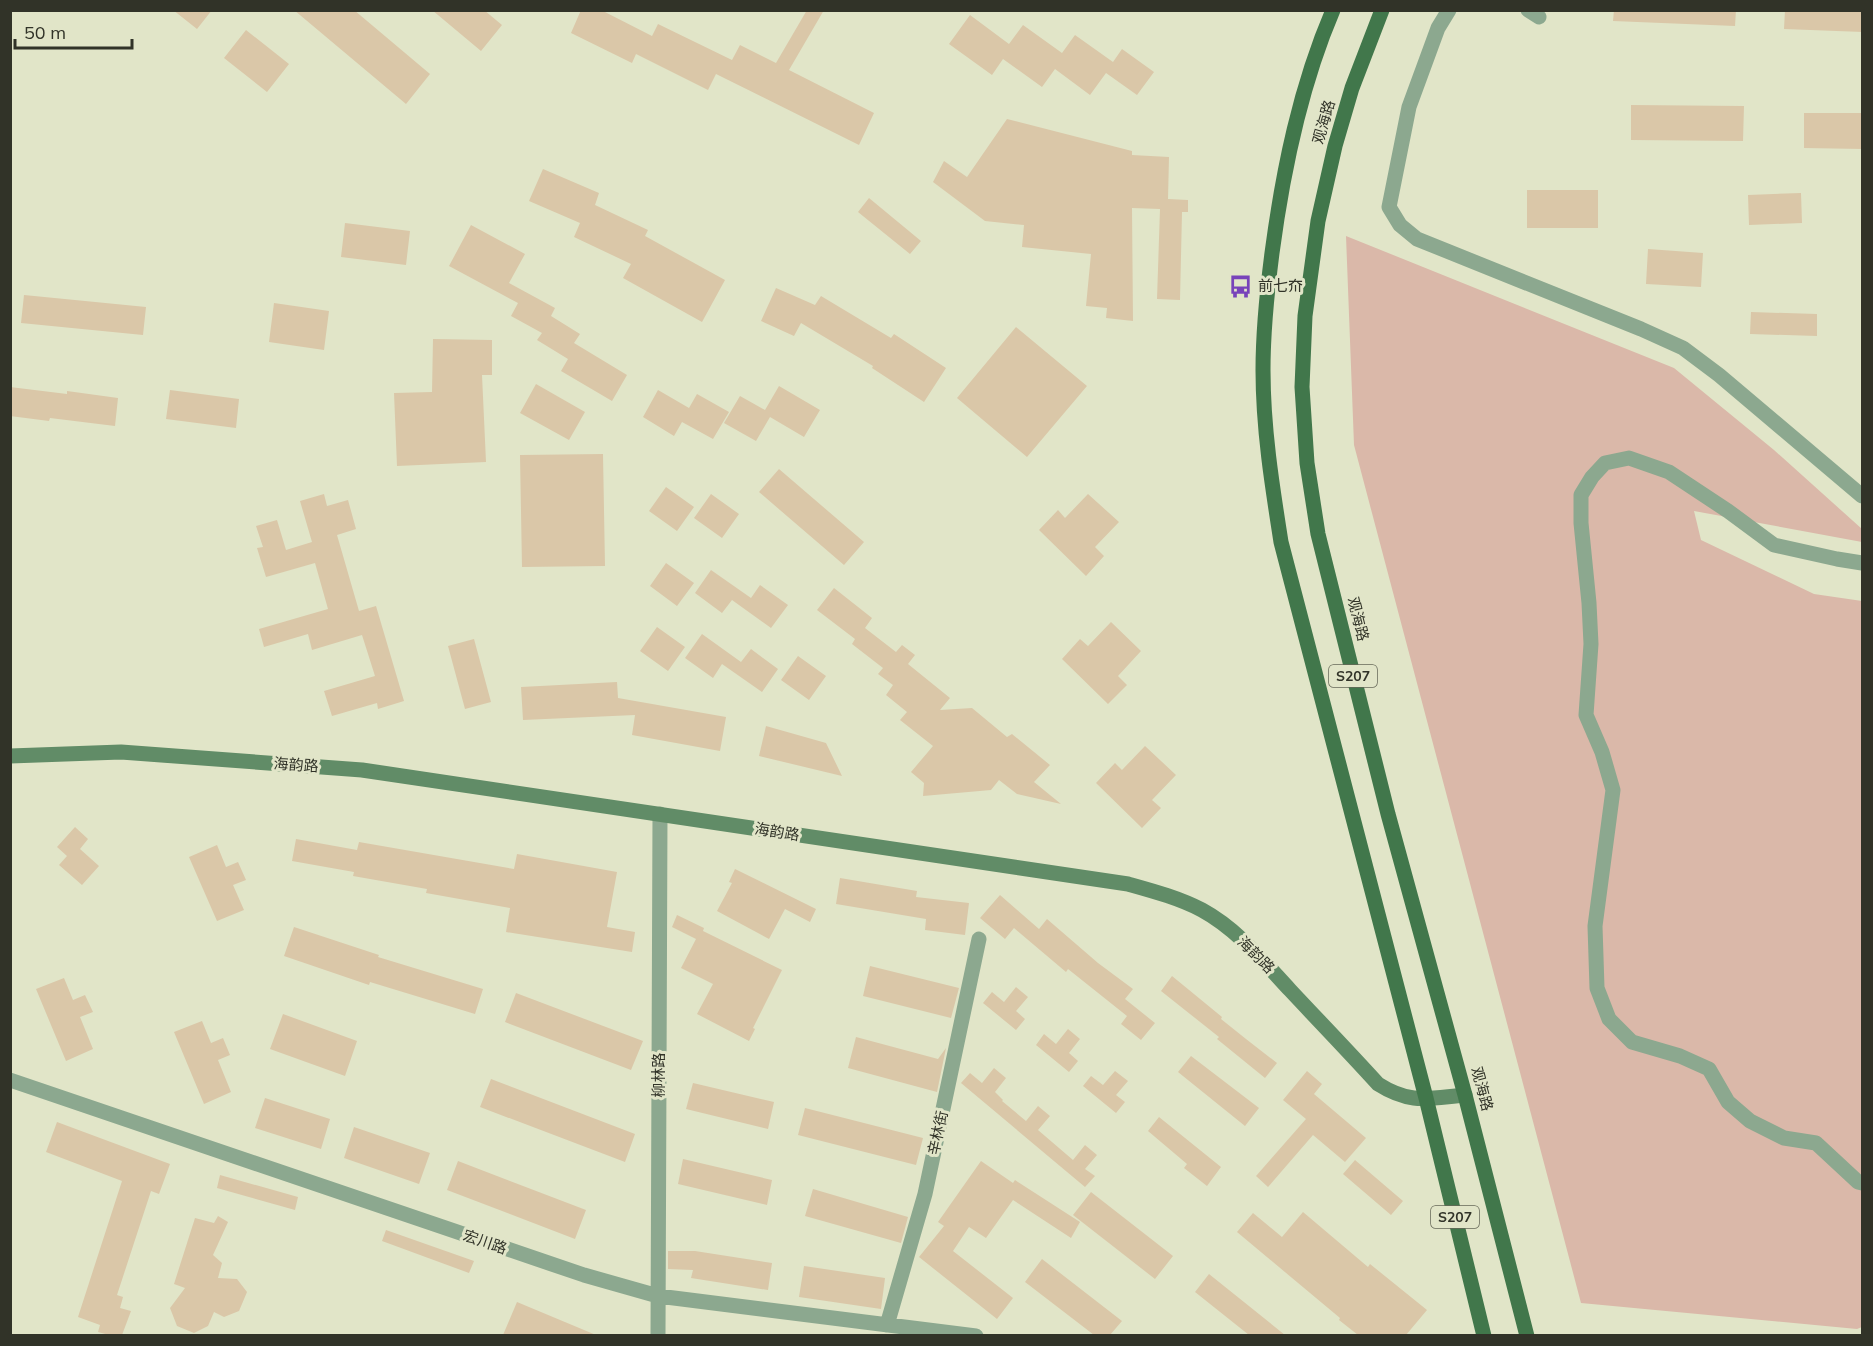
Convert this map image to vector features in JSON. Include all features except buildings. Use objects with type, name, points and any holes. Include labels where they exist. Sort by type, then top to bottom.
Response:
[{"type":"main road","name":"观海路","points":[[1333,10],[1304,93],[1290,146],[1277,214],[1263,321],[1263,373],[1268,454],[1281,542],[1426,1098],[1484,1335]]},
{"type":"main road","name":"观海路","points":[[1382,10],[1352,88],[1335,146],[1318,221],[1304,328],[1302,387],[1306,452],[1318,534],[1388,814],[1465,1095],[1527,1335]]},
{"type":"street","points":[[1449,10],[1438,28],[1409,108],[1389,207],[1400,225],[1418,239],[1683,348],[1719,375],[1863,496]]},
{"type":"street","points":[[1863,563],[1774,545],[1669,472],[1629,458],[1605,463],[1592,477],[1581,495],[1581,523],[1591,644],[1586,715],[1602,752],[1613,790],[1596,926],[1597,988],[1609,1019],[1632,1042],[1680,1056],[1709,1069],[1728,1102],[1750,1121],[1784,1138],[1816,1143],[1858,1182],[1863,1183]]},
{"type":"street","name":"海韵路","points":[[10,756],[121,752],[362,770],[1128,884],[1156,891],[1201,910],[1225,925],[1252,949],[1378,1084],[1403,1097],[1465,1095]]},
{"type":"street","name":"柳林路","points":[[658,1335],[660,814]]},
{"type":"street","name":"辛林街","points":[[887,1325],[925,1194],[979,939]]},
{"type":"street","name":"宏川路","points":[[10,1080],[584,1275],[658,1296],[976,1335]]},
{"type":"shaded area","points":[[1346,236],[1674,368],[1774,450],[1862,529],[1862,542],[1694,511],[1701,540],[1814,594],[1862,601],[1862,1327],[1857,1329],[1581,1303],[1354,445]]},
{"type":"place","name":"前七夼","points":[[1240,286]]}]
